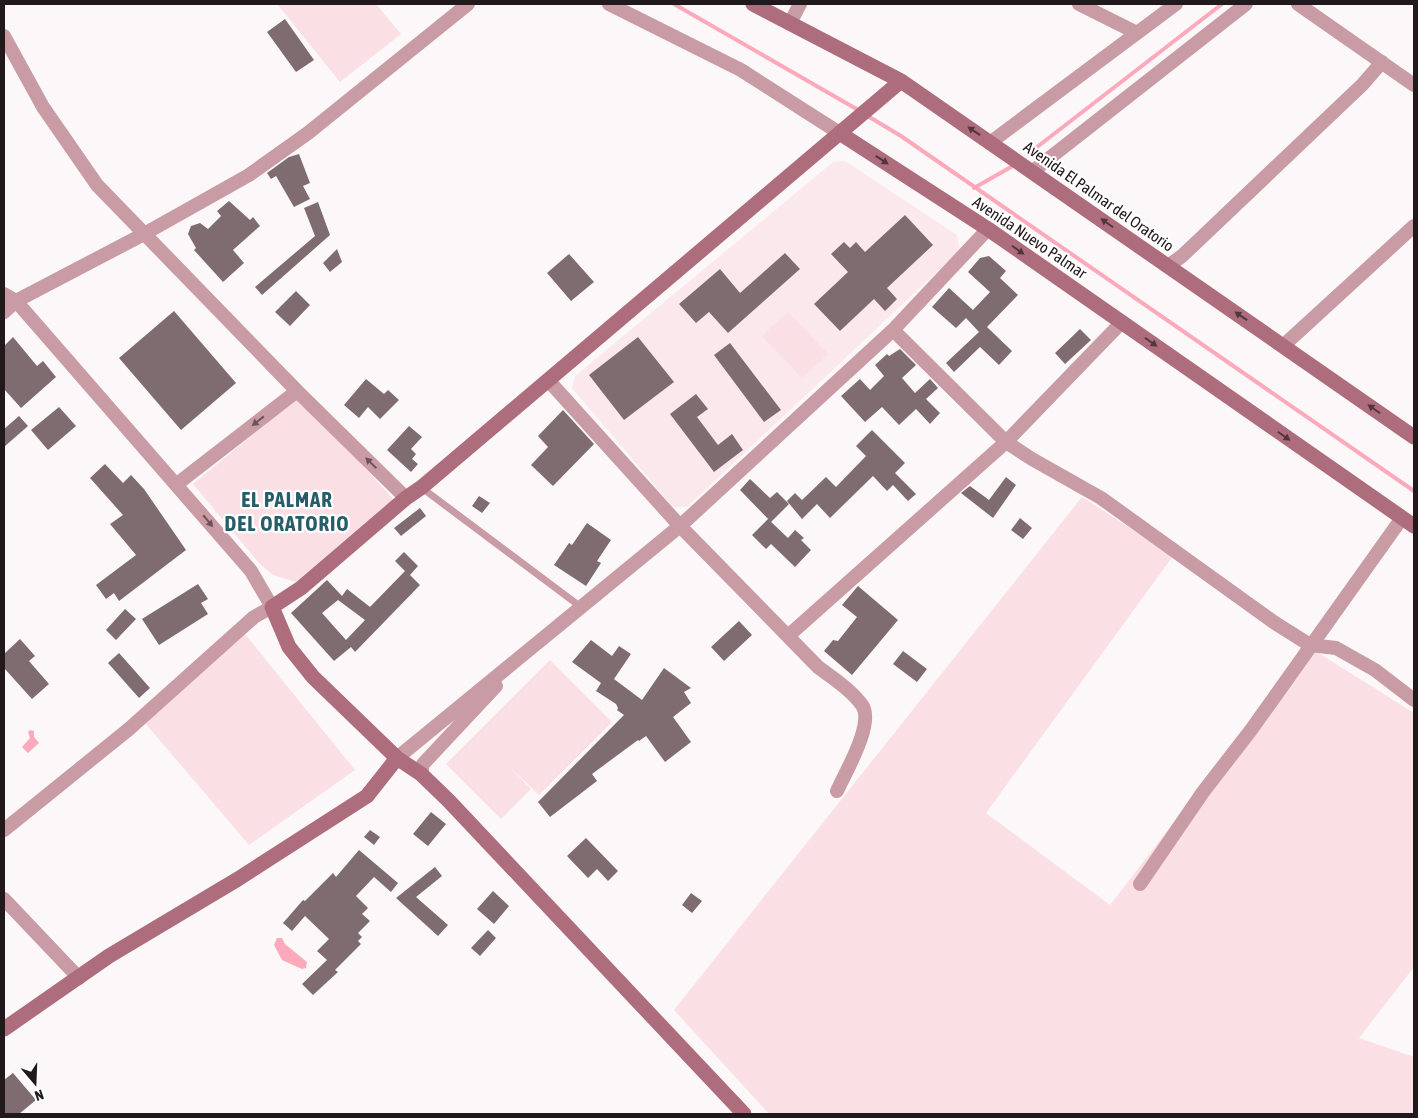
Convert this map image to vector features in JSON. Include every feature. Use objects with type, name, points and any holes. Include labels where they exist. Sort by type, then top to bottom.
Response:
[{"type":"main road","name":"Avenida El Palmar del Oratorio","points":[[753,4],[901,81],[1414,437]]},
{"type":"main road","points":[[744,1114],[421,774],[397,758],[313,677],[290,647],[272,607],[301,588],[406,498],[422,488],[854,123],[901,81]]},
{"type":"main road","name":"Avenida Nuevo Palmar","points":[[841,134],[988,229],[1408,522]]},
{"type":"main road","points":[[4,1029],[109,956],[238,879],[367,796],[397,758]]},
{"type":"street","points":[[4,312],[10,298],[144,234],[249,175],[308,133],[468,4]]},
{"type":"street","name":"Avenida Nuevo Palmar","points":[[609,4],[741,70],[841,134]]},
{"type":"street","points":[[790,23],[800,4]]},
{"type":"street","points":[[1079,4],[1136,33]]},
{"type":"street","points":[[991,142],[1176,4]]},
{"type":"street","points":[[1033,172],[1246,4]]},
{"type":"street","points":[[1298,4],[1414,85]]},
{"type":"street","points":[[4,36],[44,107],[97,185],[297,391],[406,498]]},
{"type":"street","points":[[1168,266],[1182,256],[1362,85],[1382,62]]},
{"type":"street","points":[[397,758],[680,526],[893,330],[988,229]]},
{"type":"street","points":[[1284,345],[1412,232]]},
{"type":"street","points":[[4,830],[129,729],[254,617],[272,607],[251,571],[177,484],[10,298]]},
{"type":"street","points":[[788,636],[1006,442],[1122,322]]},
{"type":"street","points":[[893,330],[1006,442],[1101,498],[1225,589],[1310,645],[1336,648],[1374,670],[1414,700]]},
{"type":"street","points":[[548,380],[680,526],[818,667],[843,686],[863,706],[866,722],[837,792]]},
{"type":"street","points":[[177,484],[297,391]]},
{"type":"street","points":[[1140,884],[1310,645],[1408,522]]},
{"type":"street","points":[[421,774],[423,764],[535,645]]},
{"type":"street","points":[[4,900],[79,978]]},
{"type":"lane","points":[[422,488],[582,607]]},
{"type":"shaded area","points":[[376,4],[401,34],[340,82],[278,5]]},
{"type":"shaded area","points":[[845,161],[957,235],[960,250],[687,507],[673,507],[572,388],[575,376],[833,162]]},
{"type":"shaded area","points":[[788,312],[828,354],[802,378],[762,336]]},
{"type":"shaded area","points":[[297,398],[348,449],[393,499],[296,582],[273,575],[259,563],[193,484]]},
{"type":"shaded area","points":[[1082,497],[1173,556],[986,813],[1110,905],[1309,647],[1414,713],[1414,967],[1359,1038],[1414,1057],[1414,1114],[769,1114],[674,1010]]},
{"type":"shaded area","points":[[245,634],[355,770],[249,845],[145,723]]},
{"type":"shaded area","points":[[550,660],[612,722],[539,795],[507,764],[531,789],[501,819],[446,764]]},
{"type":"shaded area","points":[[30,730],[34,731],[34,737],[39,743],[28,753],[22,747],[30,738],[28,732]]},
{"type":"shaded area","points":[[277,938],[282,938],[285,944],[307,962],[306,968],[302,969],[282,960],[274,945]]},
{"type":"building","points":[[285,19],[314,60],[296,72],[267,32]]},
{"type":"building","points":[[299,154],[310,183],[303,186],[310,199],[294,207],[276,176],[271,179],[267,173],[289,157]]},
{"type":"building","points":[[229,201],[250,220],[253,217],[260,226],[233,250],[244,263],[223,282],[194,250],[196,248],[188,234],[191,226],[200,223],[208,229],[221,216],[217,211]]},
{"type":"building","points":[[318,202],[330,235],[262,295],[255,287],[315,236],[304,208]]},
{"type":"building","points":[[905,215],[933,245],[887,288],[897,299],[885,311],[874,299],[840,331],[814,304],[848,272],[831,254],[844,242],[850,248],[856,242],[865,252]]},
{"type":"building","points":[[337,249],[342,262],[330,272],[323,263]]},
{"type":"building","points":[[785,253],[800,269],[728,333],[709,312],[696,323],[679,304],[720,269],[740,293]]},
{"type":"building","points":[[569,254],[594,282],[571,301],[547,273]]},
{"type":"building","points":[[989,256],[1006,271],[1000,278],[1018,295],[987,327],[1012,351],[999,365],[980,347],[954,372],[946,363],[979,332],[966,318],[956,328],[932,307],[949,288],[973,310],[990,292],[968,272],[980,258]]},
{"type":"building","points":[[296,291],[310,305],[290,326],[275,312]]},
{"type":"building","points":[[174,311],[236,383],[181,430],[119,358]]},
{"type":"building","points":[[1080,329],[1091,340],[1065,364],[1055,353]]},
{"type":"building","points":[[13,337],[37,366],[43,361],[56,377],[21,408],[4,389],[4,346]]},
{"type":"building","points":[[638,337],[674,382],[624,420],[589,375]]},
{"type":"building","points":[[730,343],[781,410],[764,422],[714,355]]},
{"type":"building","points":[[900,349],[916,365],[902,378],[915,393],[930,379],[938,388],[926,399],[940,413],[930,424],[916,409],[899,425],[882,407],[865,422],[841,396],[860,379],[870,390],[884,376],[875,365],[887,354],[889,356]]},
{"type":"building","points":[[366,379],[384,394],[388,390],[399,400],[380,419],[368,407],[359,418],[344,405]]},
{"type":"building","points":[[696,394],[708,409],[697,417],[718,445],[732,434],[743,450],[714,472],[670,414]]},
{"type":"building","points":[[59,407],[76,426],[48,450],[31,430]]},
{"type":"building","points":[[563,410],[594,444],[553,486],[531,465],[548,447],[538,436]]},
{"type":"building","points":[[19,416],[28,426],[4,447],[4,429]]},
{"type":"building","points":[[409,426],[422,437],[411,449],[416,454],[412,459],[418,464],[411,472],[387,450]]},
{"type":"building","points":[[872,430],[905,463],[895,473],[916,494],[908,501],[893,485],[887,491],[873,476],[830,518],[817,504],[802,519],[787,501],[795,493],[802,500],[826,477],[836,487],[866,456],[856,446]]},
{"type":"building","points":[[105,464],[123,483],[131,475],[144,489],[186,550],[119,601],[114,593],[106,599],[96,585],[136,555],[110,524],[123,515],[90,478]]},
{"type":"building","points":[[1006,477],[1016,485],[993,518],[961,493],[970,486],[989,500]]},
{"type":"building","points":[[750,479],[770,498],[777,492],[789,504],[771,522],[740,490]]},
{"type":"building","points":[[479,496],[490,503],[482,513],[472,506]]},
{"type":"building","points":[[420,508],[426,516],[401,536],[394,528]]},
{"type":"building","points":[[1020,518],[1032,528],[1023,539],[1011,530]]},
{"type":"building","points":[[768,519],[788,538],[795,530],[804,538],[801,540],[811,550],[795,567],[771,544],[766,549],[752,535]]},
{"type":"building","points":[[587,523],[611,540],[597,561],[601,563],[586,586],[554,565],[569,543],[572,545]]},
{"type":"building","points":[[404,552],[418,566],[410,575],[420,585],[355,652],[351,647],[334,661],[291,613],[327,580],[342,596],[347,589],[370,607],[405,571],[395,561]],"holes":[[[338,600],[365,620],[346,640],[322,613]]]},
{"type":"building","points":[[198,584],[208,599],[201,603],[208,614],[159,645],[142,619]]},
{"type":"building","points":[[858,586],[898,620],[852,675],[824,651],[833,640],[838,641],[857,617],[842,605]]},
{"type":"building","points":[[125,609],[136,619],[116,640],[106,630]]},
{"type":"building","points":[[739,621],[752,635],[724,661],[711,647]]},
{"type":"building","points":[[20,639],[35,656],[29,661],[49,684],[32,699],[4,668],[4,654]]},
{"type":"building","points":[[591,640],[612,656],[619,646],[631,654],[614,679],[642,700],[664,668],[691,688],[684,692],[691,703],[673,717],[691,742],[665,762],[646,736],[638,740],[592,774],[597,781],[550,817],[538,802],[624,715],[617,710],[616,704],[596,691],[601,683],[572,662]]},
{"type":"building","points":[[903,651],[927,669],[917,682],[893,664]]},
{"type":"building","points":[[119,653],[150,688],[139,698],[108,663]]},
{"type":"building","points":[[431,812],[446,824],[428,846],[413,834]]},
{"type":"building","points":[[370,830],[380,837],[374,845],[364,837]]},
{"type":"building","points":[[586,838],[618,871],[608,881],[597,869],[588,878],[567,856]]},
{"type":"building","points":[[359,850],[398,883],[391,892],[374,877],[356,896],[368,908],[362,914],[370,921],[358,933],[362,937],[358,941],[361,944],[335,970],[338,972],[313,995],[302,984],[327,960],[317,951],[329,939],[305,916],[292,931],[283,923],[303,900],[305,901],[333,873],[336,877]]},
{"type":"building","points":[[435,867],[442,876],[416,897],[448,925],[438,936],[396,898]]},
{"type":"building","points":[[493,891],[509,906],[494,924],[477,909]]},
{"type":"building","points":[[691,893],[702,901],[692,913],[682,905]]},
{"type":"building","points":[[488,930],[496,938],[480,956],[471,948]]},
{"type":"building","points":[[13,1073],[36,1100],[19,1114],[4,1114],[4,1080]]},
{"type":"waterway","points":[[674,4],[860,111]]},
{"type":"waterway","points":[[1028,154],[1222,4]]},
{"type":"waterway","points":[[866,115],[901,136],[1414,491]]},
{"type":"waterway","points":[[974,188],[1011,167]]},
{"type":"district","name":"EL PALMAR DEL ORATORIO","points":[[287,511]]}]
